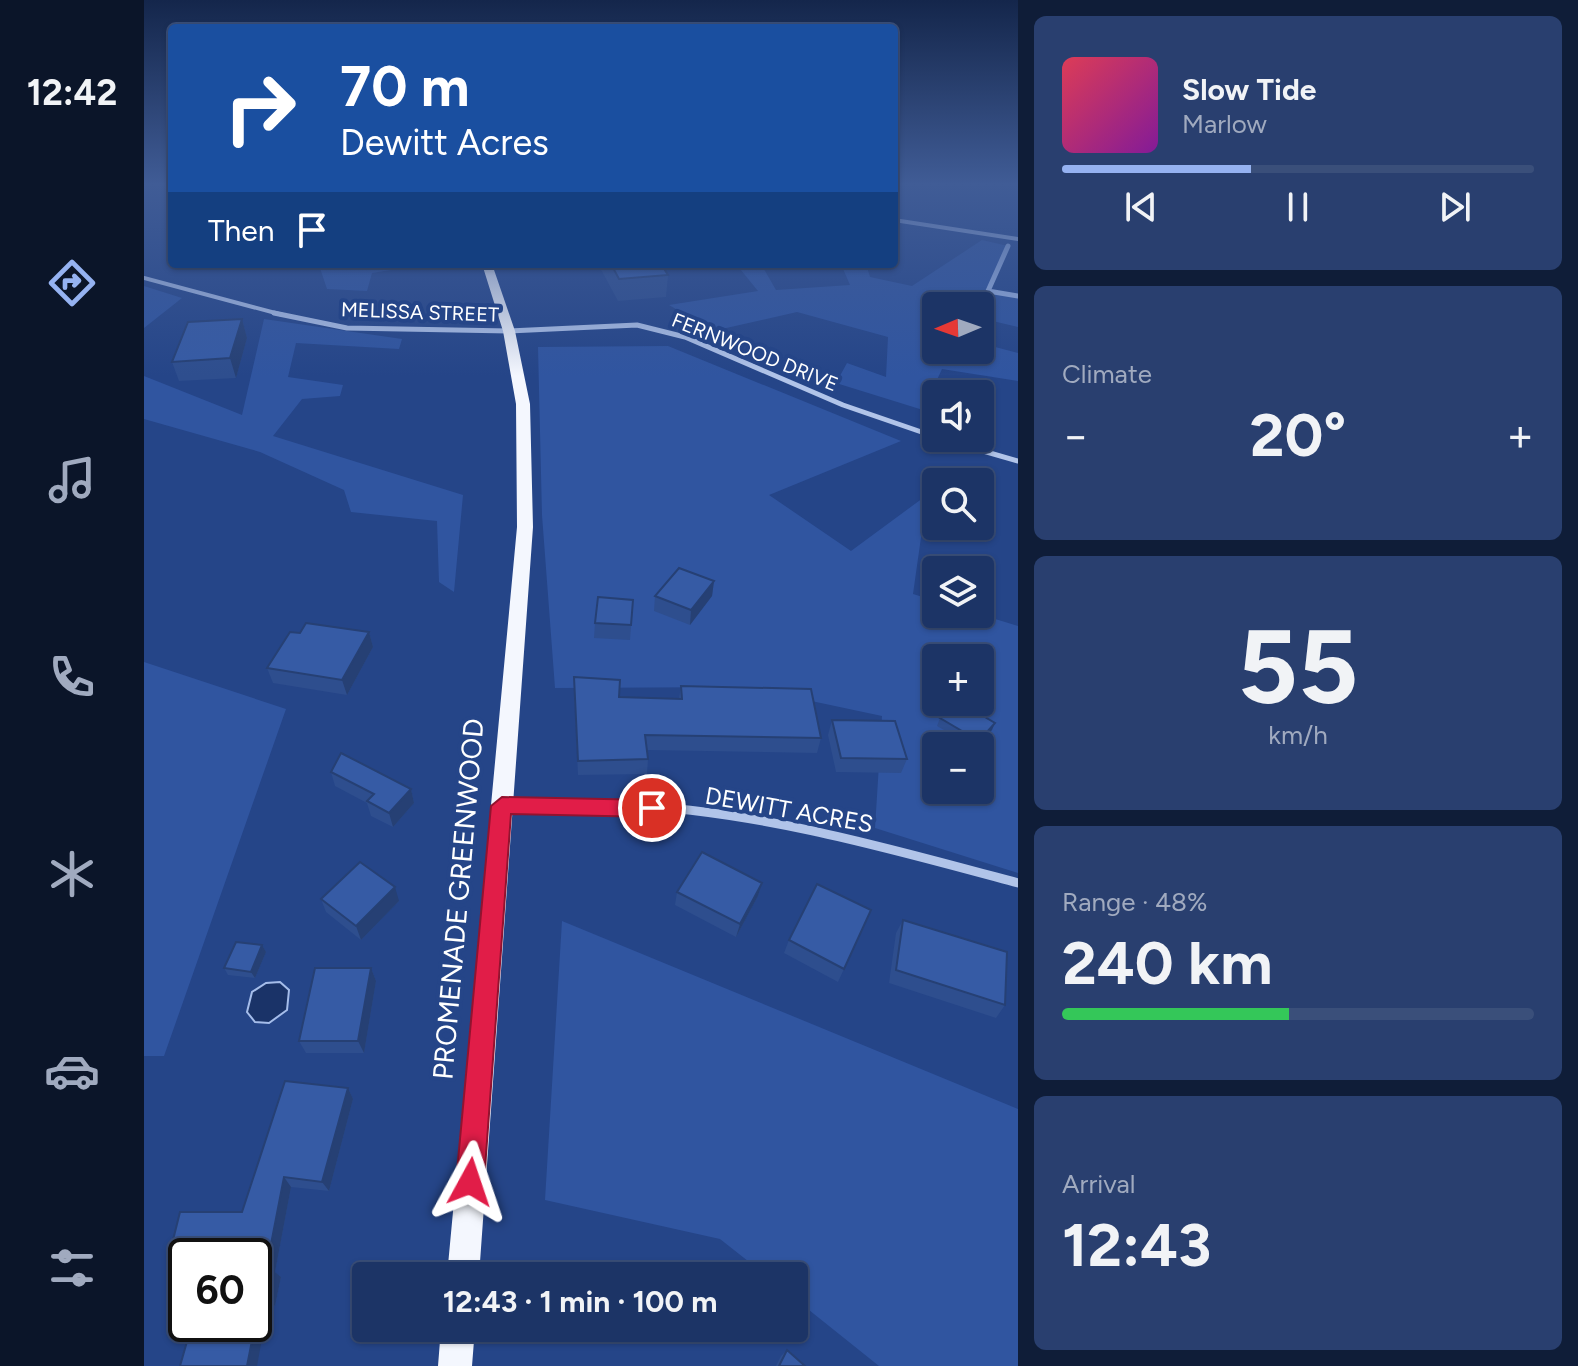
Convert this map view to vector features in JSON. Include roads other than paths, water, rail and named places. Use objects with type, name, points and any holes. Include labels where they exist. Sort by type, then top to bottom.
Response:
[{"type":"main road","name":"PROMENADE GREENWOOD","points":[[464,1262],[525,527],[523,404],[509,331],[488,268]]},
{"type":"main road","points":[[455,1366],[457,1342]]},
{"type":"street","name":"MELISSA STREET","points":[[144,278],[244,307],[347,328],[509,331]]},
{"type":"street","name":"FERNWOOD DRIVE","points":[[509,331],[637,325],[685,337],[843,405],[922,433]]},
{"type":"street","name":"FERNWOOD DRIVE","points":[[986,452],[1018,461]]},
{"type":"street","name":"DEWITT ACRES","points":[[502,806],[626,805],[758,821],[883,846],[1018,883]]},
{"type":"waterway","points":[[1007,248],[988,291],[1018,296]]}]
